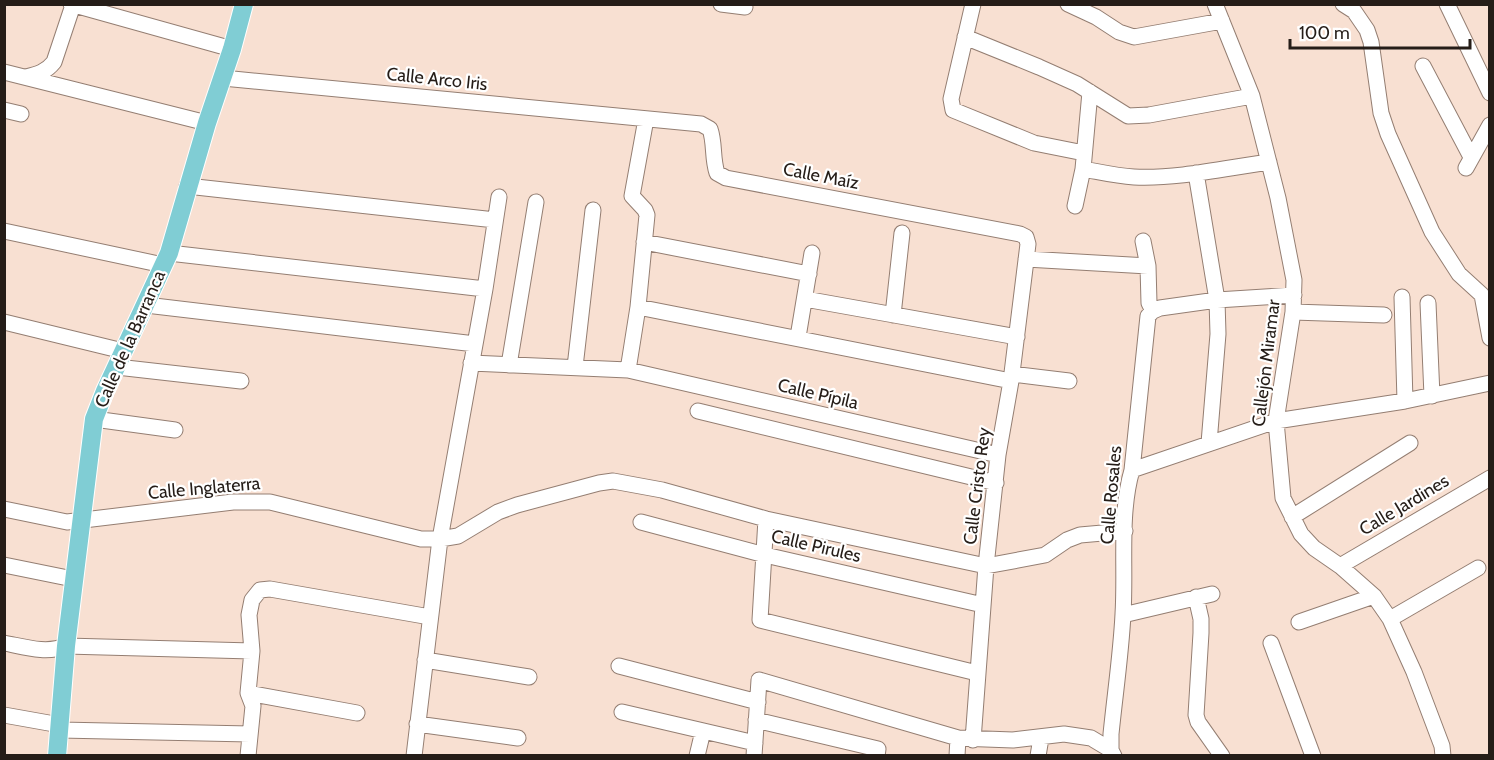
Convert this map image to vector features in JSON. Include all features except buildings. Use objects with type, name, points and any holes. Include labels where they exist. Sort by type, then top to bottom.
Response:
[{"type":"main road","name":"Calle de la Barranca","points":[[57,756],[73,579],[94,419],[166,259],[207,123],[224,78],[244,4]]},
{"type":"street","points":[[721,4],[746,7]]},
{"type":"street","points":[[973,4],[951,107],[956,112],[1034,143],[1084,153]]},
{"type":"street","points":[[1068,4],[1097,11],[1119,32],[1134,38],[1222,21]]},
{"type":"street","name":"Callejón Miramar","points":[[1215,4],[1252,96],[1269,162],[1294,280],[1293,312],[1276,421],[1283,498],[1301,534],[1314,548],[1340,566],[1374,596],[1389,619],[1414,672],[1442,746],[1443,756]]},
{"type":"street","points":[[1343,4],[1354,11],[1367,30],[1388,134],[1432,232],[1459,274],[1482,295],[1487,306],[1490,338]]},
{"type":"street","points":[[1447,4],[1490,93]]},
{"type":"street","points":[[24,77],[49,69],[54,62],[72,5],[232,49]]},
{"type":"street","points":[[965,37],[1039,67],[1090,92],[1128,116],[1139,117],[1252,96]]},
{"type":"street","points":[[1423,66],[1468,162],[1490,125]]},
{"type":"street","points":[[4,72],[207,123]]},
{"type":"street","name":"Calle Arco Iris","points":[[224,78],[646,119]]},
{"type":"street","points":[[1075,206],[1083,169],[1090,92]]},
{"type":"street","points":[[4,110],[21,114]]},
{"type":"street","points":[[628,370],[638,307],[646,212],[632,196],[646,119]]},
{"type":"street","name":"Calle Maíz","points":[[646,119],[701,124],[710,129],[713,137],[714,165],[717,173],[726,178],[1026,237]]},
{"type":"street","points":[[1083,169],[1137,177],[1269,162]]},
{"type":"street","points":[[1196,172],[1217,300],[1218,334],[1209,443]]},
{"type":"street","points":[[188,186],[495,220]]},
{"type":"street","points":[[414,756],[440,539],[485,289],[499,197]]},
{"type":"street","points":[[509,365],[536,202]]},
{"type":"street","points":[[575,367],[593,210]]},
{"type":"street","points":[[4,231],[166,259],[485,289]]},
{"type":"street","points":[[893,315],[902,233]]},
{"type":"street","name":"Calle Cristo Rey","points":[[957,756],[965,739],[977,673],[998,455],[1017,337],[1028,244],[1026,237]]},
{"type":"street","points":[[1143,241],[1148,266],[1149,303],[1153,311],[1217,300],[1294,296]]},
{"type":"street","points":[[644,242],[809,273]]},
{"type":"street","points":[[798,338],[812,253]]},
{"type":"street","points":[[1026,259],[1148,266]]},
{"type":"street","points":[[1402,297],[1405,401]]},
{"type":"street","points":[[805,299],[1017,337]]},
{"type":"street","points":[[1428,303],[1432,396]]},
{"type":"street","points":[[146,305],[475,344]]},
{"type":"street","points":[[638,307],[1011,377],[1069,381]]},
{"type":"street","name":"Calle Rosales","points":[[1112,753],[1123,615],[1128,483],[1132,470],[1148,316],[1153,311]]},
{"type":"street","points":[[1293,312],[1384,315]]},
{"type":"street","points":[[4,322],[120,359],[241,381]]},
{"type":"street","name":"Calle Pípila","points":[[471,363],[628,370],[998,455]]},
{"type":"street","points":[[1132,470],[1276,421],[1405,401],[1490,382]]},
{"type":"street","points":[[698,411],[996,483]]},
{"type":"street","points":[[94,419],[175,430]]},
{"type":"street","points":[[1292,517],[1410,443]]},
{"type":"street","name":"Calle Pirules","points":[[440,539],[458,536],[498,512],[517,505],[613,481],[662,490],[766,519]]},
{"type":"street","name":"Calle Jardines","points":[[1340,566],[1489,481]]},
{"type":"street","name":"Calle Inglaterra","points":[[4,509],[67,522],[233,501],[270,502],[421,539],[440,539]]},
{"type":"street","points":[[977,673],[760,620],[766,519],[986,566],[1045,555],[1067,540],[1080,535],[1125,531]]},
{"type":"street","name":"Calle Pirules","points":[[641,522],[765,555],[983,605]]},
{"type":"street","points":[[4,565],[73,579]]},
{"type":"street","points":[[1389,619],[1478,568]]},
{"type":"street","points":[[248,756],[253,706],[248,693],[252,651],[249,615],[252,600],[260,591],[270,589],[430,617]]},
{"type":"street","points":[[1123,615],[1212,594]]},
{"type":"street","points":[[1299,622],[1374,596]]},
{"type":"street","points":[[1196,597],[1201,619],[1196,715],[1198,722],[1222,756]]},
{"type":"street","points":[[4,643],[48,651],[66,646],[252,651]]},
{"type":"street","points":[[1271,643],[1313,756]]},
{"type":"street","points":[[425,660],[529,677]]},
{"type":"street","points":[[619,666],[758,702]]},
{"type":"street","points":[[622,712],[703,731],[755,749],[759,680],[965,739],[1013,740],[1064,734],[1091,738],[1112,753]]},
{"type":"street","points":[[248,693],[357,713]]},
{"type":"street","points":[[4,716],[60,728],[250,734]]},
{"type":"street","points":[[756,720],[878,749],[877,756]]},
{"type":"street","points":[[417,724],[518,738]]},
{"type":"street","points":[[697,756],[703,731]]},
{"type":"street","points":[[1038,756],[1041,738]]}]
